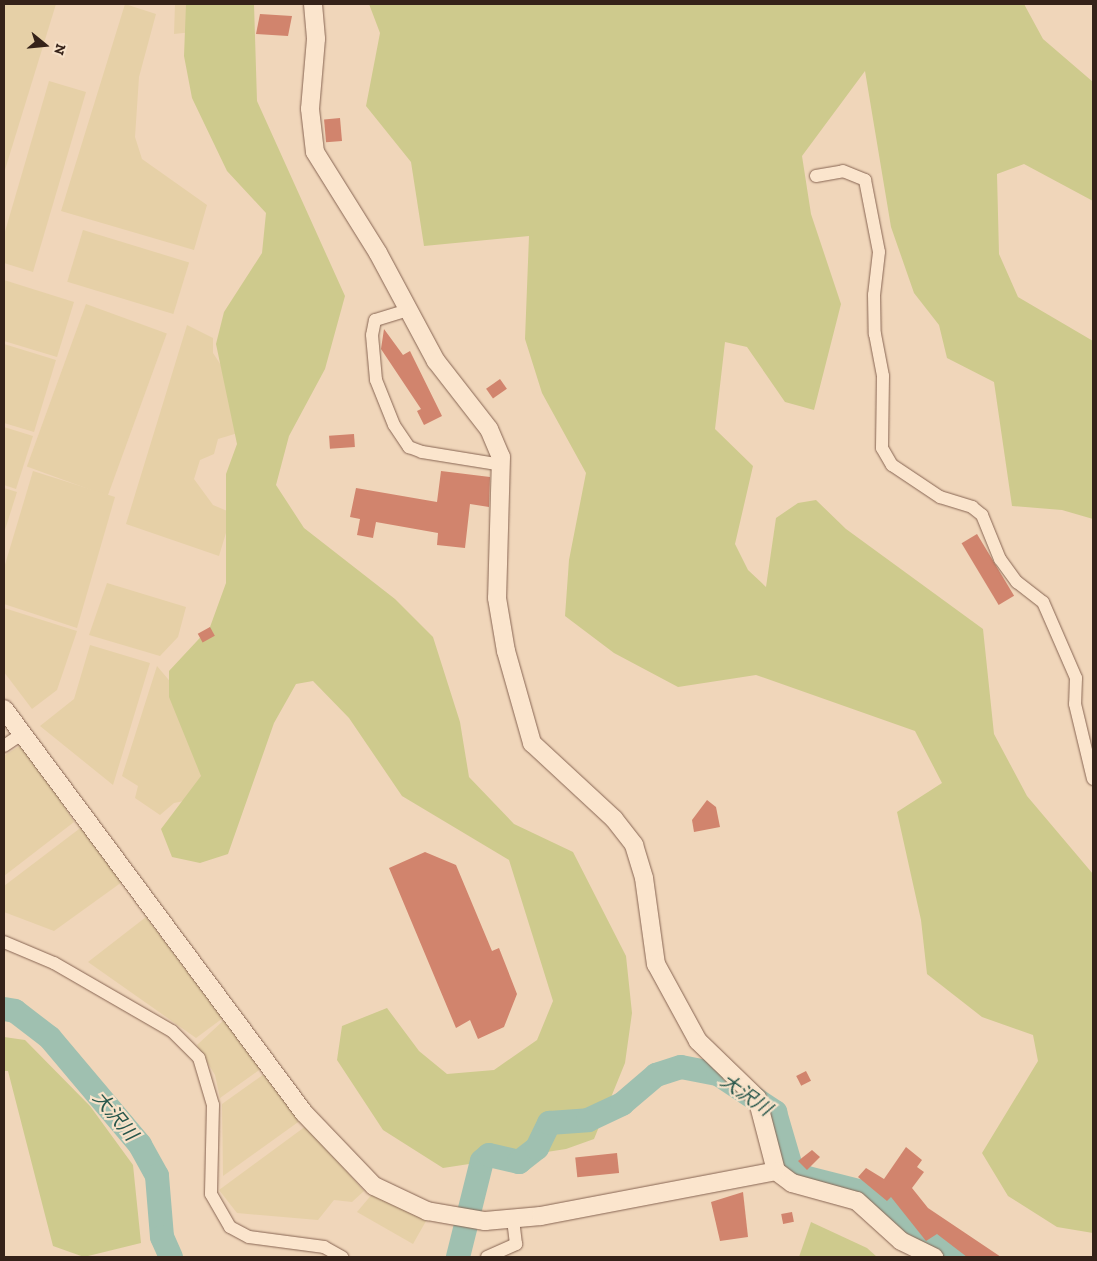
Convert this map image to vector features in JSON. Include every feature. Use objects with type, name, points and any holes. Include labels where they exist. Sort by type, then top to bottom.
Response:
[{"type":"street","points":[[313,4],[316,40],[310,109],[315,152],[378,253],[408,310],[454,388],[489,429],[502,464],[497,598],[526,728],[539,754],[614,819],[634,844],[644,878],[650,950],[656,964],[698,1041],[757,1098],[776,1171],[792,1183],[857,1201],[901,1241],[934,1257]]},
{"type":"street","points":[[816,176],[843,171],[865,180],[880,252],[874,305],[883,376],[882,448],[892,465],[940,497],[972,507],[982,515],[1000,559],[1017,582],[1043,602],[1076,678],[1075,704],[1093,779]]},
{"type":"street","points":[[408,310],[375,320],[372,335],[376,380],[394,425],[409,447],[422,452],[502,464]]},
{"type":"street","points":[[4,709],[299,1105],[356,1170],[402,1202],[427,1211],[485,1221],[513,1219],[776,1171]]},
{"type":"street","points":[[4,746],[23,733]]},
{"type":"street","points":[[4,942],[54,963],[172,1031],[200,1058],[213,1104],[211,1194],[217,1212],[230,1226],[249,1237],[324,1247],[342,1257]]},
{"type":"street","points":[[487,1257],[516,1244],[513,1219]]},
{"type":"shaded area","points":[[4,4],[56,4],[4,173]]},
{"type":"shaded area","points":[[125,4],[156,14],[139,77],[135,137],[142,159],[207,205],[194,250],[61,211]]},
{"type":"shaded area","points":[[175,4],[204,4],[230,28],[174,34]]},
{"type":"shaded area","points":[[186,4],[254,4],[257,101],[345,296],[325,369],[289,436],[276,485],[304,528],[395,599],[433,637],[460,722],[469,777],[514,824],[573,852],[626,956],[632,1013],[625,1063],[594,1139],[566,1149],[443,1168],[383,1130],[337,1060],[342,1026],[387,1008],[419,1051],[447,1074],[494,1070],[537,1040],[553,1001],[509,860],[402,796],[349,718],[313,681],[296,684],[274,723],[228,854],[200,863],[172,857],[161,829],[201,776],[169,697],[169,671],[210,627],[226,583],[226,474],[237,444],[216,344],[224,312],[262,253],[266,213],[227,171],[192,98],[184,56]]},
{"type":"shaded area","points":[[369,4],[1024,4],[1043,39],[1093,82],[1093,201],[1024,164],[997,174],[999,254],[1018,297],[1093,341],[1093,519],[1062,510],[1012,506],[994,382],[947,358],[939,325],[914,293],[891,227],[865,71],[802,156],[811,214],[841,304],[814,410],[785,402],[747,347],[725,342],[715,429],[753,466],[735,544],[748,570],[766,587],[776,518],[798,503],[816,500],[846,529],[983,629],[994,734],[1027,796],[1093,874],[1093,1233],[1057,1227],[1008,1196],[982,1153],[1038,1061],[1033,1035],[982,1017],[927,974],[921,920],[897,812],[942,783],[915,731],[756,675],[678,687],[614,653],[565,616],[569,560],[586,473],[542,393],[525,339],[529,236],[424,246],[411,162],[366,106],[380,33]]},
{"type":"shaded area","points":[[49,81],[86,92],[33,272],[4,263],[4,235]]},
{"type":"shaded area","points":[[83,230],[189,262],[173,314],[67,282]]},
{"type":"shaded area","points":[[4,280],[74,302],[57,357],[4,341]]},
{"type":"shaded area","points":[[86,304],[167,333],[108,496],[27,467]]},
{"type":"shaded area","points":[[187,325],[213,338],[213,353],[261,426],[218,439],[214,454],[200,460],[194,479],[213,505],[232,513],[219,556],[126,524]]},
{"type":"shaded area","points":[[4,344],[56,360],[34,432],[4,423]]},
{"type":"shaded area","points":[[4,427],[33,436],[16,489],[4,485]]},
{"type":"shaded area","points":[[33,471],[115,497],[77,628],[4,604],[4,568]]},
{"type":"shaded area","points":[[4,488],[17,492],[4,533]]},
{"type":"shaded area","points":[[107,583],[186,607],[178,637],[160,656],[89,635]]},
{"type":"shaded area","points":[[4,608],[77,631],[57,690],[32,709],[4,672]]},
{"type":"shaded area","points":[[90,645],[150,663],[113,785],[40,726],[74,699]]},
{"type":"shaded area","points":[[157,666],[173,685],[214,795],[174,803],[160,815],[135,798],[138,786],[122,776]]},
{"type":"shaded area","points":[[24,743],[74,822],[4,876],[4,756]]},
{"type":"shaded area","points":[[83,826],[122,882],[54,931],[4,912],[4,886]]},
{"type":"shaded area","points":[[146,917],[223,1018],[196,1038],[88,962]]},
{"type":"shaded area","points":[[224,1020],[262,1068],[220,1098],[215,1075],[197,1045]]},
{"type":"shaded area","points":[[4,1037],[25,1040],[90,1106],[133,1165],[141,1243],[84,1257],[53,1246],[8,1071],[4,1071]]},
{"type":"shaded area","points":[[267,1072],[301,1120],[223,1176],[222,1104]]},
{"type":"shaded area","points":[[306,1126],[364,1191],[352,1202],[334,1200],[318,1220],[237,1213],[219,1190]]},
{"type":"shaded area","points":[[373,1193],[426,1221],[413,1244],[357,1212]]},
{"type":"shaded area","points":[[811,1222],[867,1248],[877,1257],[799,1257]]},
{"type":"building","points":[[260,14],[292,16],[288,36],[256,34]]},
{"type":"building","points":[[340,118],[342,141],[326,142],[324,119]]},
{"type":"building","points":[[384,329],[403,355],[410,351],[442,416],[424,425],[417,411],[421,409],[381,349]]},
{"type":"building","points":[[500,379],[507,389],[493,399],[486,389]]},
{"type":"building","points":[[354,434],[355,447],[330,449],[329,436]]},
{"type":"building","points":[[441,471],[490,477],[489,507],[470,504],[465,548],[437,545],[438,533],[376,522],[373,538],[357,535],[360,519],[350,517],[356,488],[437,502]]},
{"type":"building","points":[[977,534],[1014,596],[999,605],[962,543]]},
{"type":"building","points":[[210,627],[215,636],[203,643],[198,634]]},
{"type":"building","points":[[707,800],[716,807],[720,827],[694,832],[692,820]]},
{"type":"building","points":[[425,852],[456,865],[492,951],[499,948],[517,994],[504,1027],[478,1039],[470,1020],[456,1028],[389,868]]},
{"type":"building","points":[[806,1071],[811,1081],[801,1086],[796,1076]]},
{"type":"building","points":[[906,1147],[922,1160],[917,1167],[924,1172],[912,1188],[928,1208],[1001,1257],[967,1257],[937,1234],[926,1241],[891,1197],[887,1201],[858,1177],[866,1168],[884,1179]]},
{"type":"building","points":[[812,1150],[820,1157],[807,1170],[798,1161]]},
{"type":"building","points":[[617,1153],[619,1173],[577,1177],[575,1157]]},
{"type":"building","points":[[743,1192],[748,1237],[720,1241],[711,1202]]},
{"type":"building","points":[[792,1212],[794,1222],[783,1224],[781,1214]]},
{"type":"waterway","name":"大沢川","points":[[4,1009],[15,1011],[50,1038],[140,1145],[157,1176],[162,1237],[171,1257]]},
{"type":"waterway","name":"大沢川","points":[[458,1257],[482,1161],[489,1155],[519,1162],[537,1148],[549,1123],[588,1120],[622,1104],[656,1075],[681,1067],[718,1074],[775,1112],[792,1170],[807,1178],[874,1195],[918,1239],[963,1257]]}]
